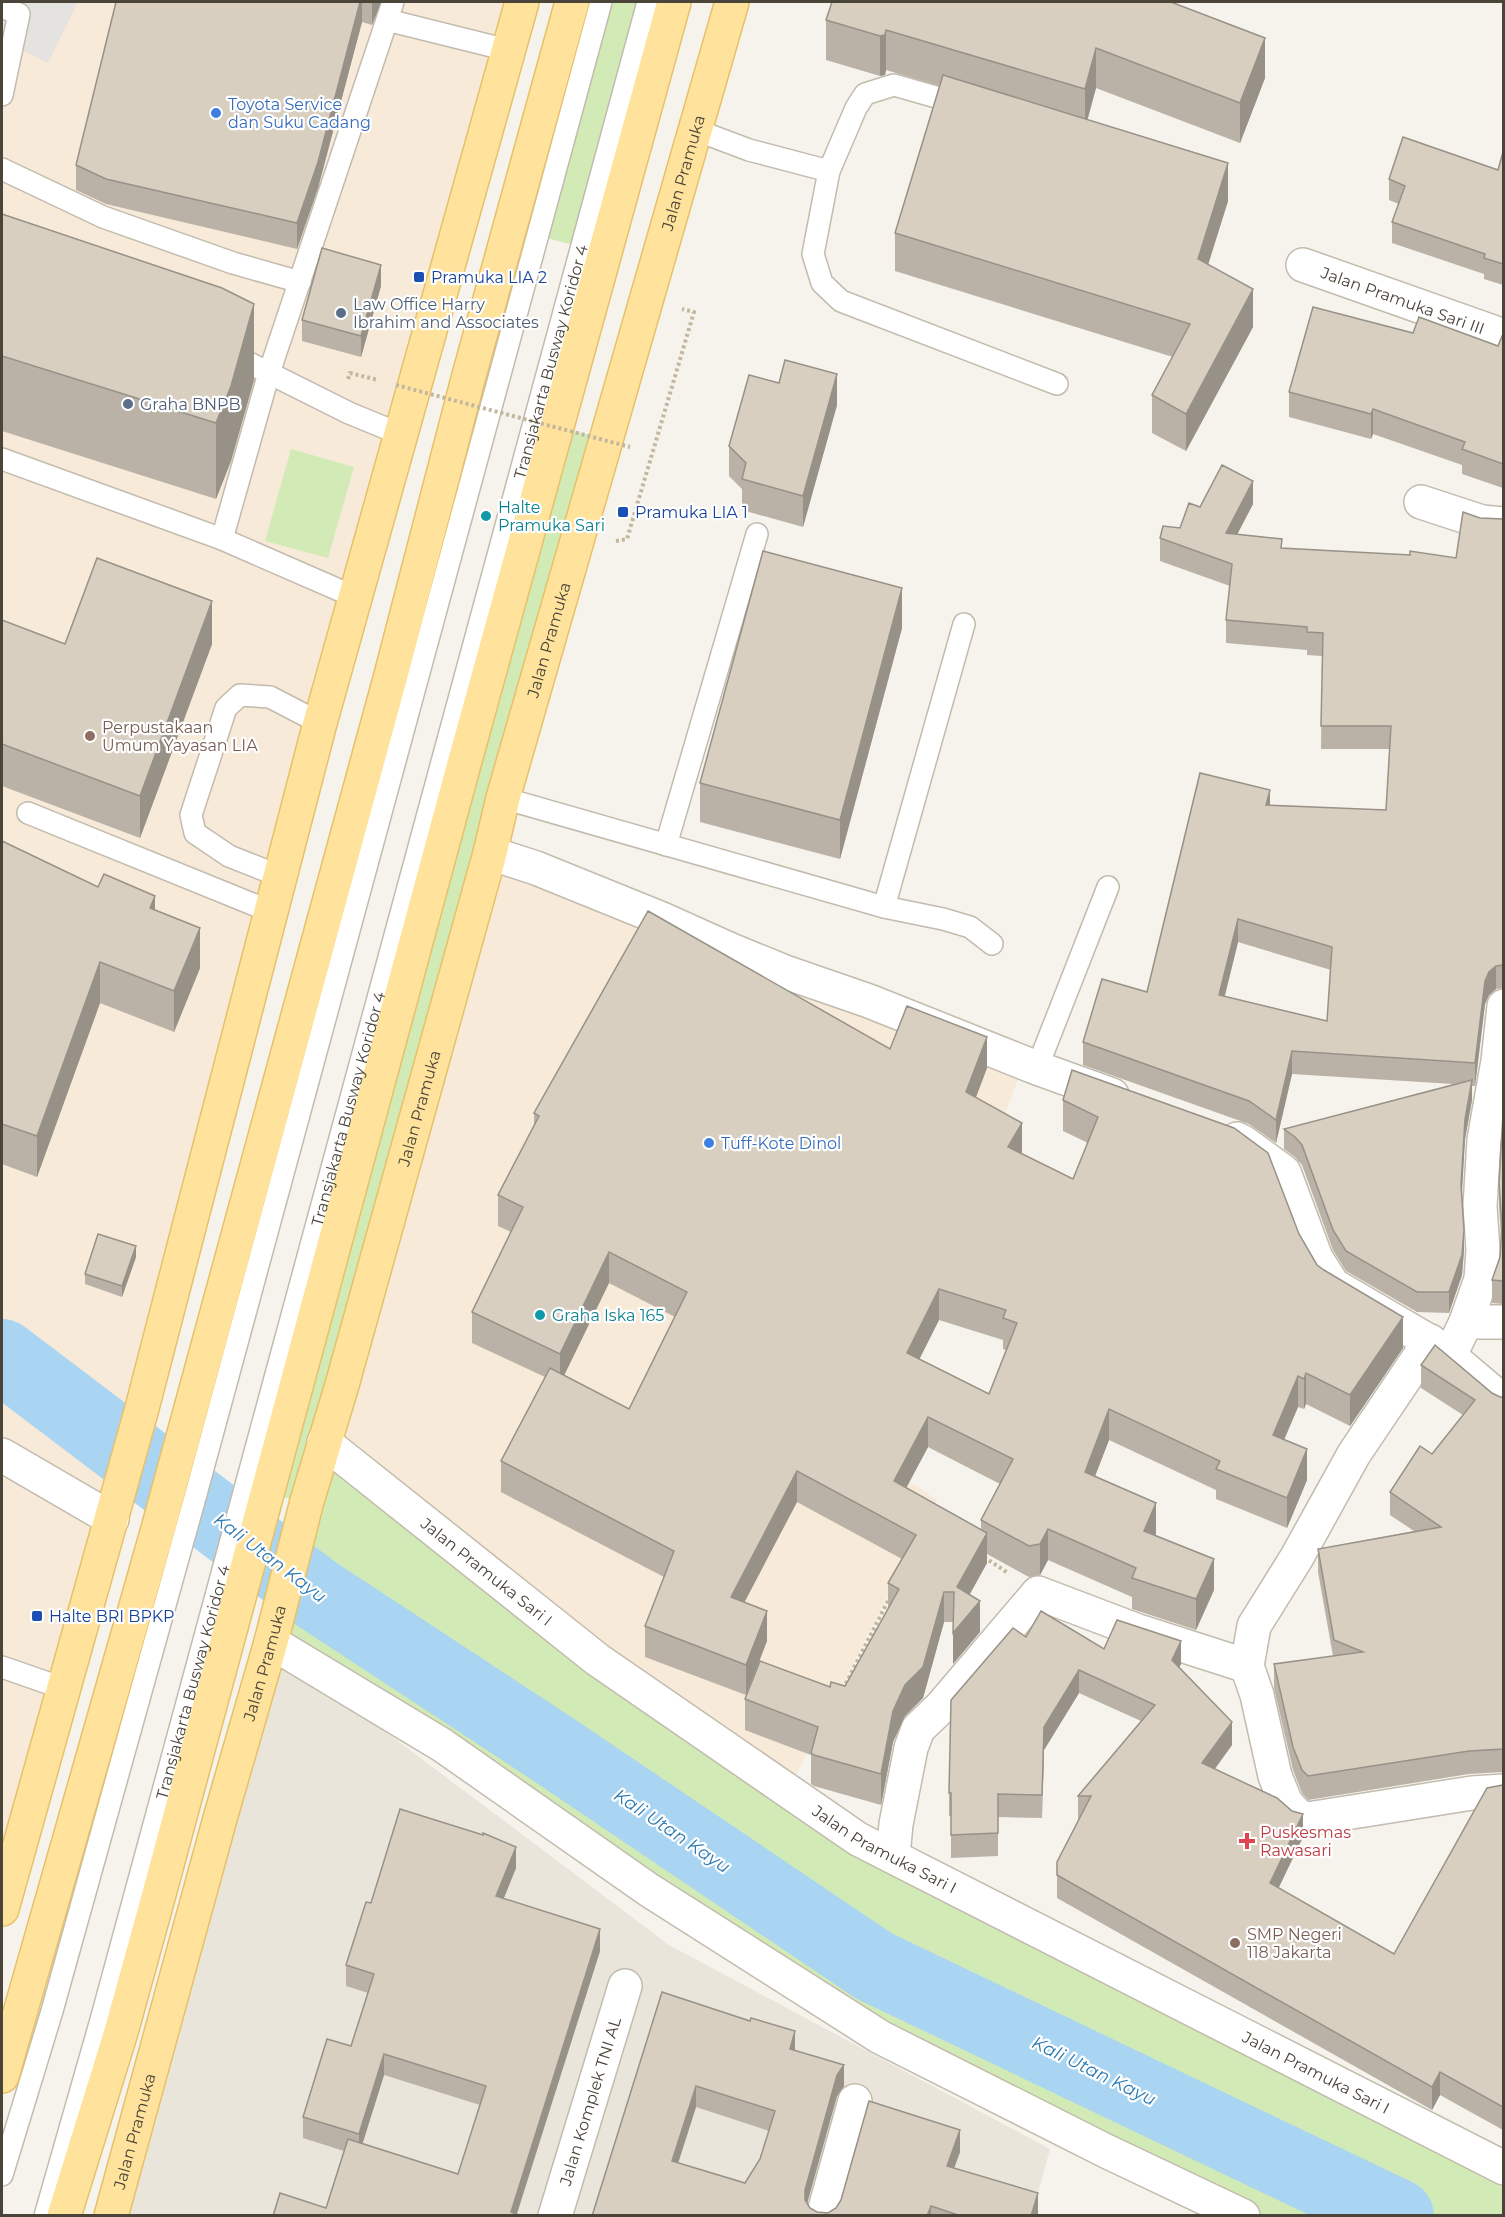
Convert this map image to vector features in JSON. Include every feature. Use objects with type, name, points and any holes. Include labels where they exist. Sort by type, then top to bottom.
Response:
[{"type":"main road","points":[[2,1910],[141,1412],[282,877],[320,723],[522,2]]},
{"type":"main road","points":[[2,2076],[158,1529],[572,2]]},
{"type":"main road","points":[[64,2216],[121,2032],[211,1707],[225,1602],[249,1517],[331,1257],[674,2]]},
{"type":"main road","name":"Jalan Pramuka","points":[[111,2216],[221,1815],[274,1632],[324,1442],[490,853],[503,798],[732,2]]},
{"type":"main road","points":[[420,363],[468,379]]},
{"type":"main road","points":[[331,1257],[362,1312]]},
{"type":"street","name":"Jalan Pramuka Sari III","points":[[1303,265],[1503,336]]},
{"type":"street","points":[[1421,502],[1482,522],[1503,524]]},
{"type":"street","points":[[490,853],[541,870],[651,914],[785,972],[869,1001],[1037,1068],[1144,1106]]},
{"type":"street","points":[[1503,1006],[1498,1061],[1484,1140],[1480,1206],[1483,1250],[1481,1279],[1466,1322],[1440,1348],[1354,1454],[1297,1557],[1254,1626],[1247,1666],[1257,1695],[1275,1776],[1286,1803],[1298,1816],[1308,1819],[1472,1793],[1503,1791]]},
{"type":"street","points":[[1205,1128],[1244,1142],[1284,1172],[1316,1258],[1333,1285],[1440,1348],[1503,1402]]},
{"type":"street","points":[[1466,1322],[1503,1322]]},
{"type":"street","name":"Jalan Pramuka Sari I","points":[[324,1442],[598,1660],[858,1839],[1503,2168]]},
{"type":"street","points":[[2,1455],[115,1505]]},
{"type":"street","points":[[893,1856],[896,1824],[911,1748],[918,1729],[941,1707],[1038,1593],[1138,1631],[1247,1666]]},
{"type":"street","points":[[274,1632],[442,1745],[649,1890],[880,2037],[1231,2213]]},
{"type":"street","name":"Jalan Komplek TNI AL","points":[[555,2216],[625,1986]]},
{"type":"street","points":[[823,2216],[855,2101]]},
{"type":"lane","points":[[2,2175],[52,2011],[196,1494],[601,2]]},
{"type":"lane","name":"Transjakarta Busway Koridor 4","points":[[249,1517],[648,2]]},
{"type":"lane","points":[[2,95],[15,8]]},
{"type":"lane","points":[[222,539],[269,374],[390,11],[508,50]]},
{"type":"lane","points":[[985,112],[894,85],[865,94],[856,108],[829,171],[813,254],[822,283],[841,301],[1057,384]]},
{"type":"lane","points":[[696,130],[750,150],[829,171]]},
{"type":"lane","points":[[2,170],[103,217],[232,263],[300,282]]},
{"type":"lane","points":[[208,342],[349,413],[400,434]]},
{"type":"lane","points":[[2,459],[222,539],[355,597]]},
{"type":"lane","points":[[666,845],[758,534]]},
{"type":"lane","points":[[884,908],[964,624]]},
{"type":"lane","points":[[282,877],[229,856],[195,833],[191,815],[226,708],[240,695],[270,697],[320,723]]},
{"type":"lane","points":[[503,798],[884,908],[943,919],[970,927],[992,944]]},
{"type":"lane","points":[[28,813],[272,912]]},
{"type":"lane","points":[[1037,1068],[1108,886]]},
{"type":"lane","name":"Transjakarta Busway Koridor 4","points":[[45,2216],[225,1602]]},
{"type":"lane","points":[[2,1667],[65,1689]]},
{"type":"path","points":[[627,539],[694,312],[679,308]]},
{"type":"path","points":[[396,385],[630,447]]},
{"type":"path","points":[[975,1552],[1038,1593]]},
{"type":"path","points":[[838,1698],[893,1592]]},
{"type":"shaded area","points":[[2,2],[526,2],[2,1909]]},
{"type":"shaded area","points":[[2,2],[78,2],[48,63],[2,40]]},
{"type":"shaded area","points":[[490,853],[1020,1074],[873,1457],[937,1500],[788,1790],[324,1442]]},
{"type":"shaded area","points":[[273,1647],[669,1945],[1050,2149],[1032,2215],[107,2216]]},
{"type":"green space","points":[[601,2],[648,2],[582,247],[538,236]]},
{"type":"green space","points":[[557,427],[607,439],[325,1442],[789,1793],[1503,2164],[1503,2215],[1241,2215],[879,2036],[279,1639],[307,1501],[268,1495]]},
{"type":"green space","points":[[291,449],[354,467],[328,558],[265,541]]},
{"type":"green space","points":[[2,1377],[26,1393],[35,1419],[2,1403]]},
{"type":"building","name":"Toyota Service dan Suku Cadang","points":[[116,2],[360,2],[318,162],[297,223],[106,179],[76,165]]},
{"type":"building","points":[[832,2],[1171,2],[1265,38],[1240,103],[1096,48],[1085,89],[886,30],[885,35],[880,36],[826,20]]},
{"type":"building","points":[[943,75],[1228,163],[1198,259],[1253,289],[1186,414],[1152,395],[1190,324],[895,233]]},
{"type":"building","points":[[1403,137],[1498,170],[1503,152],[1503,264],[1484,258],[1485,254],[1392,222],[1405,186],[1389,179]]},
{"type":"building","points":[[2,214],[222,288],[254,304],[231,386],[216,423],[2,356]]},
{"type":"building","name":"Law Office Harry Ibrahim and Associates","points":[[322,248],[381,265],[361,336],[302,320]]},
{"type":"building","points":[[1313,307],[1413,333],[1419,317],[1498,346],[1503,336],[1503,464],[1462,449],[1465,442],[1373,409],[1371,414],[1289,392]]},
{"type":"building","points":[[785,360],[837,374],[803,496],[742,479],[746,463],[729,446],[749,375],[779,383]]},
{"type":"building","points":[[1222,465],[1253,481],[1226,533],[1282,539],[1281,548],[1410,555],[1410,551],[1456,558],[1463,512],[1480,518],[1503,519],[1503,965],[1496,966],[1489,972],[1485,981],[1475,1063],[1292,1051],[1276,1120],[1249,1101],[1083,1042],[1102,979],[1147,992],[1200,773],[1270,790],[1266,805],[1386,810],[1391,726],[1321,726],[1323,633],[1307,632],[1307,627],[1226,620],[1232,564],[1160,538],[1163,526],[1180,528],[1189,503],[1200,507]],"holes":[[[1238,919],[1332,947],[1327,1021],[1219,995]]]},
{"type":"building","points":[[763,551],[902,588],[840,820],[700,783]]},
{"type":"building","name":"Perpustakaan Umum Yayasan LIA","points":[[97,558],[212,601],[140,796],[2,744],[2,620],[65,644]]},
{"type":"building","points":[[2,841],[98,887],[104,874],[155,896],[150,908],[200,928],[174,991],[100,962],[37,1136],[2,1124]]},
{"type":"building","points":[[648,911],[890,1049],[907,1006],[987,1037],[966,1092],[1022,1123],[1008,1147],[1073,1179],[1098,1117],[1063,1100],[1072,1070],[1234,1128],[1268,1153],[1299,1234],[1317,1265],[1403,1317],[1350,1395],[1306,1373],[1304,1379],[1298,1376],[1273,1435],[1307,1449],[1287,1498],[1216,1469],[1220,1461],[1109,1409],[1085,1472],[1156,1503],[1144,1531],[1214,1559],[1196,1599],[1132,1578],[1136,1568],[1048,1529],[1040,1544],[1029,1546],[981,1520],[1013,1459],[928,1417],[894,1481],[987,1533],[957,1587],[980,1601],[953,1633],[954,1592],[944,1592],[923,1667],[905,1685],[893,1711],[881,1774],[814,1755],[811,1753],[818,1727],[745,1699],[760,1661],[830,1687],[831,1682],[845,1686],[899,1589],[888,1583],[916,1535],[797,1471],[731,1597],[767,1611],[746,1665],[645,1626],[674,1551],[501,1461],[550,1368],[629,1409],[687,1292],[609,1252],[560,1354],[472,1312],[523,1207],[498,1195],[539,1116],[534,1113]],"holes":[[[939,1289],[1006,1310],[1003,1318],[1017,1323],[989,1394],[907,1353]]]},
{"type":"building","points":[[1472,1080],[1465,1119],[1461,1185],[1464,1230],[1462,1255],[1449,1292],[1417,1292],[1346,1251],[1333,1230],[1302,1145],[1284,1129]]},
{"type":"building","points":[[1503,1114],[1503,1281],[1492,1280],[1500,1257],[1502,1226],[1499,1183]]},
{"type":"building","points":[[98,1234],[136,1246],[122,1286],[85,1274]]},
{"type":"building","points":[[1435,1345],[1492,1393],[1503,1397],[1503,1749],[1469,1751],[1308,1776],[1302,1770],[1293,1747],[1274,1664],[1363,1652],[1334,1640],[1318,1549],[1441,1527],[1390,1492],[1420,1446],[1432,1454],[1475,1400],[1421,1365]]},
{"type":"building","points":[[1041,1611],[1104,1649],[1117,1620],[1181,1641],[1172,1660],[1232,1722],[1202,1763],[1277,1798],[1292,1811],[1303,1814],[1270,1883],[1394,1954],[1487,1788],[1503,1785],[1503,2107],[1440,2072],[1432,2087],[1057,1875],[1057,1862],[1091,1796],[1078,1796],[1155,1705],[1079,1670],[1044,1727],[1042,1795],[998,1794],[998,1833],[951,1835],[951,1793],[949,1793],[951,1700],[1013,1628],[1026,1637]]},
{"type":"building","points":[[400,1809],[483,1835],[483,1833],[516,1847],[496,1896],[600,1929],[511,2212],[522,2216],[273,2216],[280,2193],[326,2208],[348,2139],[458,2174],[486,2086],[384,2054],[359,2134],[303,2117],[327,2039],[351,2046],[374,1974],[346,1965],[366,1902],[371,1903]]},
{"type":"building","points":[[662,1992],[750,2021],[751,2018],[795,2031],[790,2049],[844,2065],[837,2075],[805,2190],[805,2200],[810,2208],[817,2212],[828,2213],[836,2208],[841,2200],[869,2101],[960,2130],[947,2166],[1038,2193],[1031,2216],[961,2216],[931,2206],[927,2216],[592,2216]],"holes":[[[696,2086],[775,2111],[760,2159],[745,2183],[672,2161]]]},
{"type":"waterway","name":"Kali Utan Kayu","points":[[2,1356],[315,1593],[551,1748],[874,1966],[1397,2216]]},
{"type":"place","name":"Toyota Service dan Suku Cadang","points":[[216,113]]},
{"type":"place","name":"Pramuka LIA 2","points":[[419,277]]},
{"type":"place","name":"Law Office Harry Ibrahim and Associates","points":[[341,313]]},
{"type":"place","name":"Graha BNPB","points":[[128,404]]},
{"type":"place","name":"Pramuka LIA 1","points":[[623,512]]},
{"type":"place","name":"Halte Pramuka Sari","points":[[486,516]]},
{"type":"place","name":"Perpustakaan Umum Yayasan LIA","points":[[90,736]]},
{"type":"place","name":"Tuff-Kote Dinol","points":[[709,1143]]},
{"type":"place","name":"Graha Iska 165","points":[[540,1315]]},
{"type":"place","name":"Halte BRI BPKP","points":[[37,1616]]},
{"type":"place","name":"Puskesmas Rawasari","points":[[1247,1841]]},
{"type":"place","name":"SMP Negeri 118 Jakarta","points":[[1235,1943]]}]
